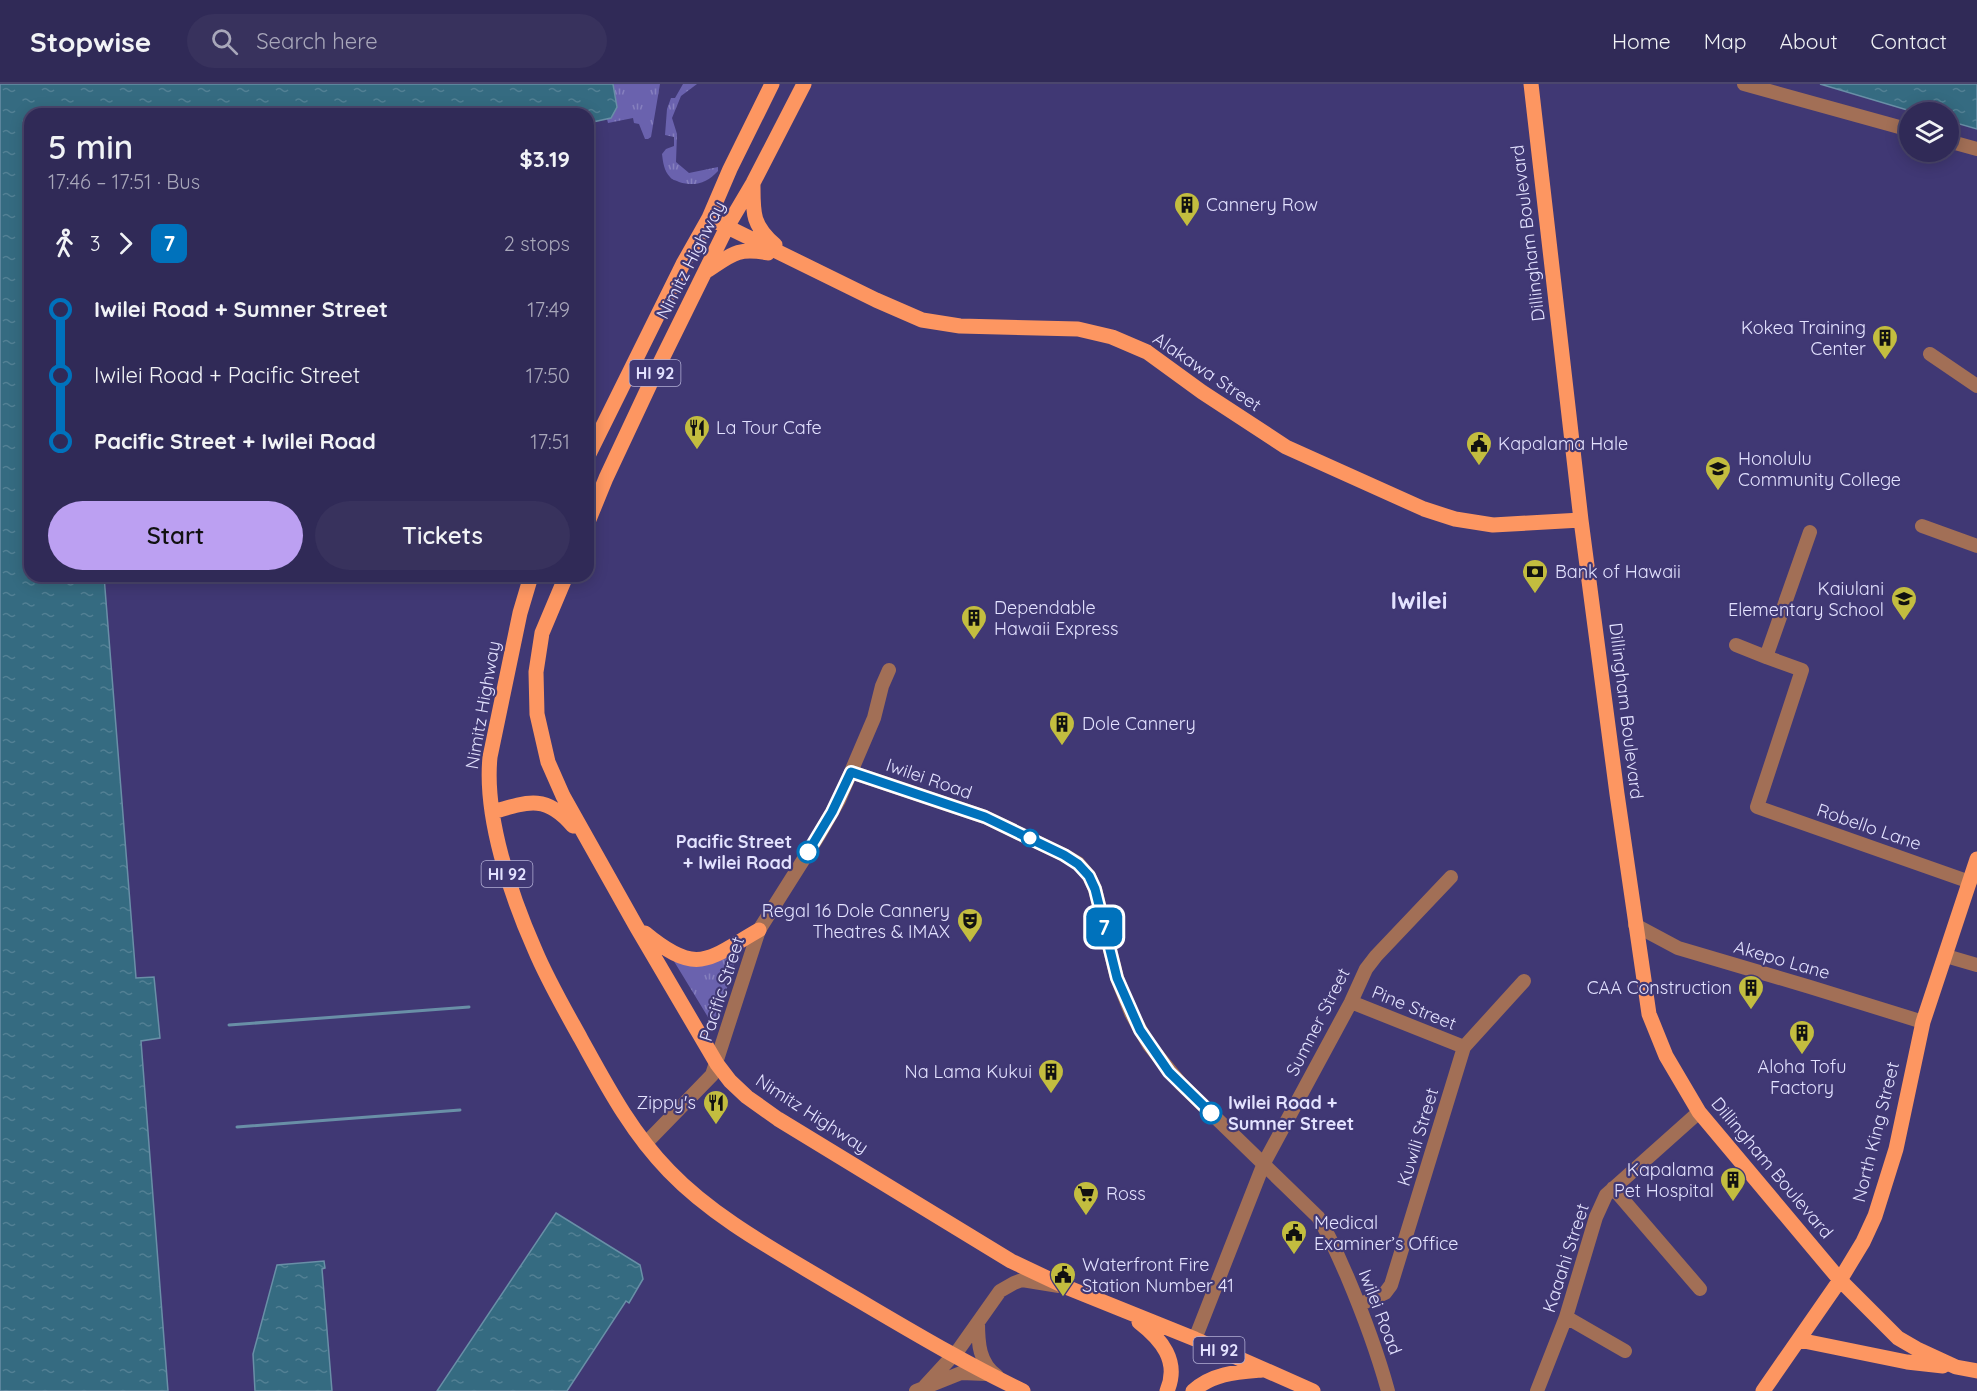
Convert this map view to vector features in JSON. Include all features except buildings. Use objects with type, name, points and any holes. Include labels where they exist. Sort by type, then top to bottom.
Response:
[{"type":"main road","name":"Nimitz Highway","points":[[594,444],[683,264],[709,218],[730,169],[772,84]]},
{"type":"main road","name":"Nimitz Highway","points":[[594,507],[653,377],[727,227],[753,183],[804,84]]},
{"type":"main road","name":"Dillingham Boulevard","points":[[1531,84],[1581,520],[1648,1014],[1665,1056],[1699,1112],[1840,1280],[1898,1338],[1956,1367]]},
{"type":"main road","points":[[753,183],[753,210],[758,226],[764,236],[789,257]]},
{"type":"main road","name":"Alakawa Street","points":[[709,218],[876,300],[922,320],[960,326],[1078,329],[1112,337],[1147,352],[1202,392],[1286,447],[1409,503],[1439,514],[1471,522],[1500,525],[1581,520]]},
{"type":"main road","points":[[706,272],[734,253],[750,249],[789,257]]},
{"type":"main road","name":"Nimitz Highway","points":[[529,582],[519,613],[490,757],[493,812],[507,875],[538,959],[611,1094],[645,1144],[684,1186],[741,1228],[952,1355],[1023,1391]]},
{"type":"main road","name":"Nimitz Highway","points":[[563,582],[542,633],[536,672],[537,714],[548,762],[563,795],[636,926],[717,1064],[730,1081],[771,1114],[1011,1261],[1124,1312],[1195,1339],[1313,1391]]},
{"type":"main road","points":[[493,812],[518,804],[543,804],[563,814],[590,844]]},
{"type":"main road","name":"North King Street","points":[[1763,1391],[1840,1280],[1870,1228],[1896,1149],[1923,1022],[1977,860]]},
{"type":"main road","points":[[636,926],[664,949],[696,960],[722,954],[759,930]]},
{"type":"main road","points":[[1124,1312],[1162,1342],[1168,1355],[1171,1372],[1167,1391]]},
{"type":"main road","points":[[1799,1340],[1907,1362],[1977,1371]]},
{"type":"main road","points":[[1193,1391],[1205,1382],[1223,1374],[1265,1369]]},
{"type":"street","points":[[1744,84],[1899,127]]},
{"type":"street","points":[[1959,144],[1977,149]]},
{"type":"street","points":[[1930,354],[1977,386]]},
{"type":"street","points":[[1922,526],[1977,546]]},
{"type":"street","points":[[1736,645],[1766,657],[1810,531]]},
{"type":"street","name":"Robello Lane","points":[[1766,657],[1802,670],[1757,807],[1970,882]]},
{"type":"street","name":"Pacific Street","points":[[645,1144],[712,1075],[759,930],[826,824],[877,709],[882,686],[889,670]]},
{"type":"street","name":"Iwilei Road","points":[[851,772],[985,817],[1064,855],[1078,864],[1089,876],[1095,889],[1117,978],[1140,1030],[1159,1059],[1181,1084],[1311,1208],[1325,1227],[1359,1305],[1388,1391]]},
{"type":"street","name":"Sumner Street","points":[[1195,1339],[1264,1163],[1351,1002],[1366,969],[1451,877]]},
{"type":"street","name":"Akepo Lane","points":[[1635,925],[1678,948],[1923,1022]]},
{"type":"street","points":[[1946,956],[1977,965]]},
{"type":"street","name":"Kuwili Street","points":[[1359,1305],[1385,1293],[1391,1285],[1464,1047],[1524,981]]},
{"type":"street","name":"Pine Street","points":[[1351,1002],[1464,1047]]},
{"type":"street","name":"Kaaahi Street","points":[[1537,1391],[1566,1317],[1596,1217],[1606,1195],[1699,1112]]},
{"type":"street","points":[[1255,1186],[1264,1181],[1281,1179]]},
{"type":"street","points":[[1613,1188],[1700,1289]]},
{"type":"street","points":[[920,1389],[952,1355],[1000,1291],[1014,1283],[1030,1280],[1041,1284],[1066,1287]]},
{"type":"street","points":[[1566,1317],[1625,1351]]},
{"type":"street","points":[[978,1322],[978,1346],[982,1359],[990,1371],[1006,1383]]},
{"type":"street","points":[[920,1389],[962,1372],[986,1374]]},
{"type":"green space","points":[[613,84],[660,84],[651,137],[645,139],[639,124],[634,123],[633,118],[608,123],[607,119],[611,118],[617,107]]},
{"type":"green space","points":[[683,84],[697,84],[681,96],[672,118],[677,134],[676,162],[689,173],[718,167],[718,171],[710,178],[695,184],[679,182],[671,178],[663,163],[662,154],[666,149],[674,146],[674,137],[665,135],[667,109],[671,98],[675,98]]},
{"type":"green space","points":[[738,946],[733,970],[714,1027],[672,958]]},
{"type":"water","points":[[0,84],[613,84],[617,107],[611,118],[594,122],[594,108],[24,108],[24,582],[104,582],[136,978],[154,977],[160,1038],[141,1041],[168,1391],[0,1391]]},
{"type":"water","points":[[1820,84],[1977,84],[1977,129],[1959,124],[1959,102],[1899,102],[1899,108]]},
{"type":"water","points":[[556,1213],[640,1265],[643,1279],[629,1303],[626,1301],[567,1391],[437,1391]]},
{"type":"water","points":[[324,1261],[325,1268],[322,1269],[332,1391],[255,1391],[253,1354],[277,1265]]},
{"type":"waterway","points":[[229,1025],[469,1007]]},
{"type":"waterway","points":[[237,1127],[460,1110]]},
{"type":"bus line","name":"7","points":[[808,852],[826,824],[851,772],[985,817],[1071,858],[1084,869],[1095,889],[1117,978],[1140,1030],[1169,1072],[1211,1113]]},
{"type":"place","name":"Cannery Row","points":[[1187,228]]},
{"type":"place","name":"Kokea Training Center","points":[[1885,361]]},
{"type":"place","name":"La Tour Cafe","points":[[697,451]]},
{"type":"place","name":"Kapalama Hale","points":[[1479,467]]},
{"type":"place","name":"Honolulu Community College","points":[[1718,492]]},
{"type":"place","name":"Bank of Hawaii","points":[[1535,595]]},
{"type":"place","name":"Kaiulani Elementary School","points":[[1904,622]]},
{"type":"place","name":"Dependable Hawaii Express","points":[[974,641]]},
{"type":"place","name":"Dole Cannery","points":[[1062,747]]},
{"type":"place","name":"Pacific Street + Iwilei Road","points":[[808,852]]},
{"type":"place","name":"Regal 16 Dole Cannery Theatres & IMAX","points":[[970,944]]},
{"type":"place","name":"CAA Construction","points":[[1751,1011]]},
{"type":"place","name":"Aloha Tofu Factory","points":[[1802,1056]]},
{"type":"place","name":"Na Lama Kukui","points":[[1051,1095]]},
{"type":"place","name":"Iwilei Road + Sumner Street","points":[[1211,1113]]},
{"type":"place","name":"Zippy's","points":[[716,1126]]},
{"type":"place","name":"Kapalama Pet Hospital","points":[[1733,1203]]},
{"type":"place","name":"Ross","points":[[1086,1217]]},
{"type":"place","name":"Medical Examiner’s Office","points":[[1294,1256]]},
{"type":"place","name":"Waterfront Fire Station Number 41","points":[[1063,1298]]},
{"type":"district","name":"Iwilei","points":[[1419,601]]}]
